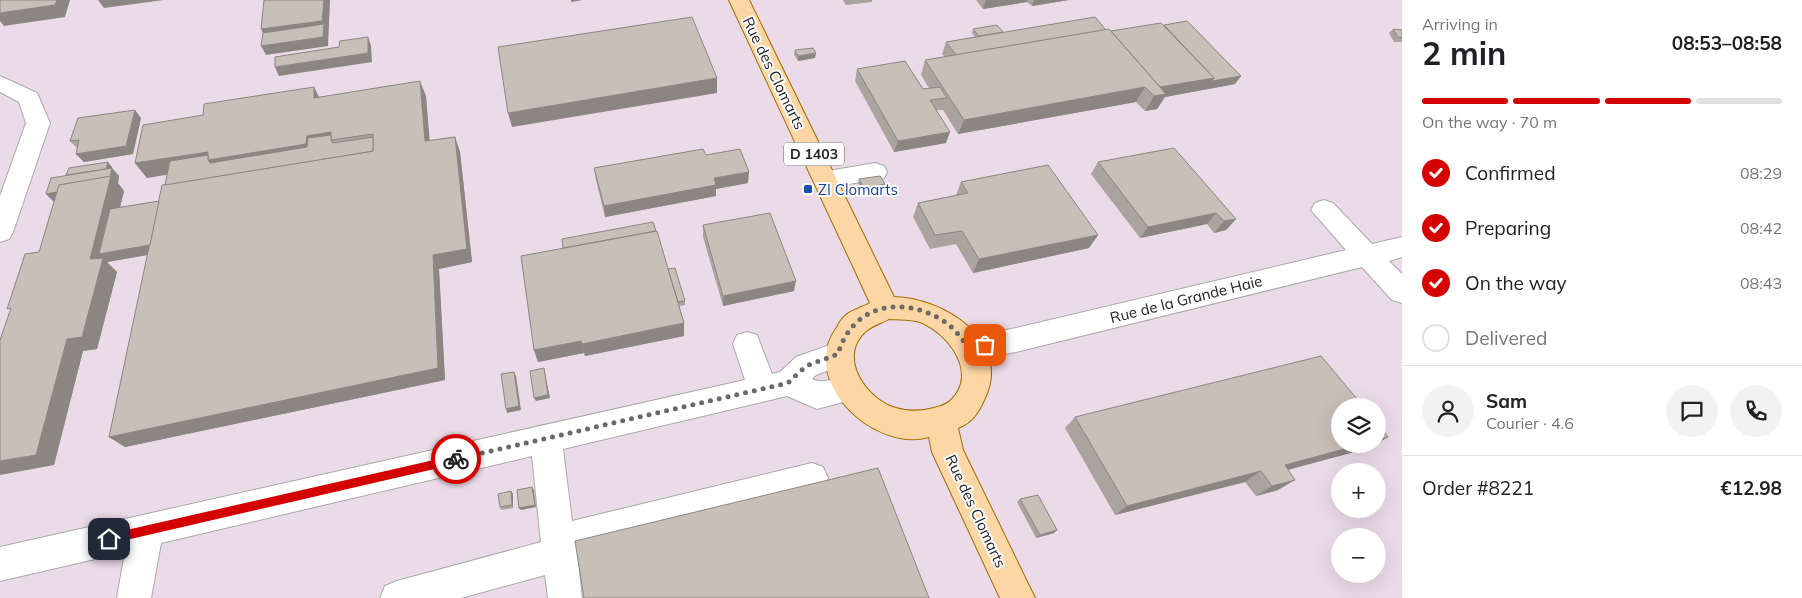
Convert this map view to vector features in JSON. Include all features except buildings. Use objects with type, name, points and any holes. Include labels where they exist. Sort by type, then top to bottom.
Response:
[{"type":"main road","name":"Rue des Clomarts","points":[[739,0],[886,308]]},
{"type":"main road","points":[[886,308],[905,308],[924,312],[942,320],[958,333],[969,348],[976,366],[976,383],[970,400],[958,414],[940,423],[920,427],[899,424],[878,416],[860,404],[848,389],[840,371],[838,354],[843,337],[853,323],[868,313],[886,308]]},
{"type":"main road","name":"Rue des Clomarts","points":[[940,423],[948,452],[1018,598]]},
{"type":"street","points":[[0,83],[29,98],[38,124],[0,232]]},
{"type":"street","points":[[826,179],[875,172]]},
{"type":"street","points":[[1324,210],[1402,292]]},
{"type":"street","name":"Rue de la Grande Haie","points":[[969,348],[1016,340],[1402,247]]},
{"type":"street","points":[[747,344],[776,386],[817,396],[848,389]]},
{"type":"street","points":[[0,564],[776,386],[806,366],[838,354]]},
{"type":"street","points":[[546,439],[565,598]]},
{"type":"street","points":[[396,598],[558,547],[812,478]]},
{"type":"street","points":[[134,598],[146,531]]},
{"type":"shaded area","points":[[0,0],[1402,0],[1402,598],[0,598]]},
{"type":"way so far","points":[[456,459],[788,383],[806,366],[838,354],[843,337],[853,323],[868,313],[886,308],[905,308],[924,312],[942,320],[958,333],[969,348],[985,345]]},
{"type":"place","name":"ZI Clomarts","points":[[808,189]]},
{"type":"route","points":[[109,539],[456,459]]}]
